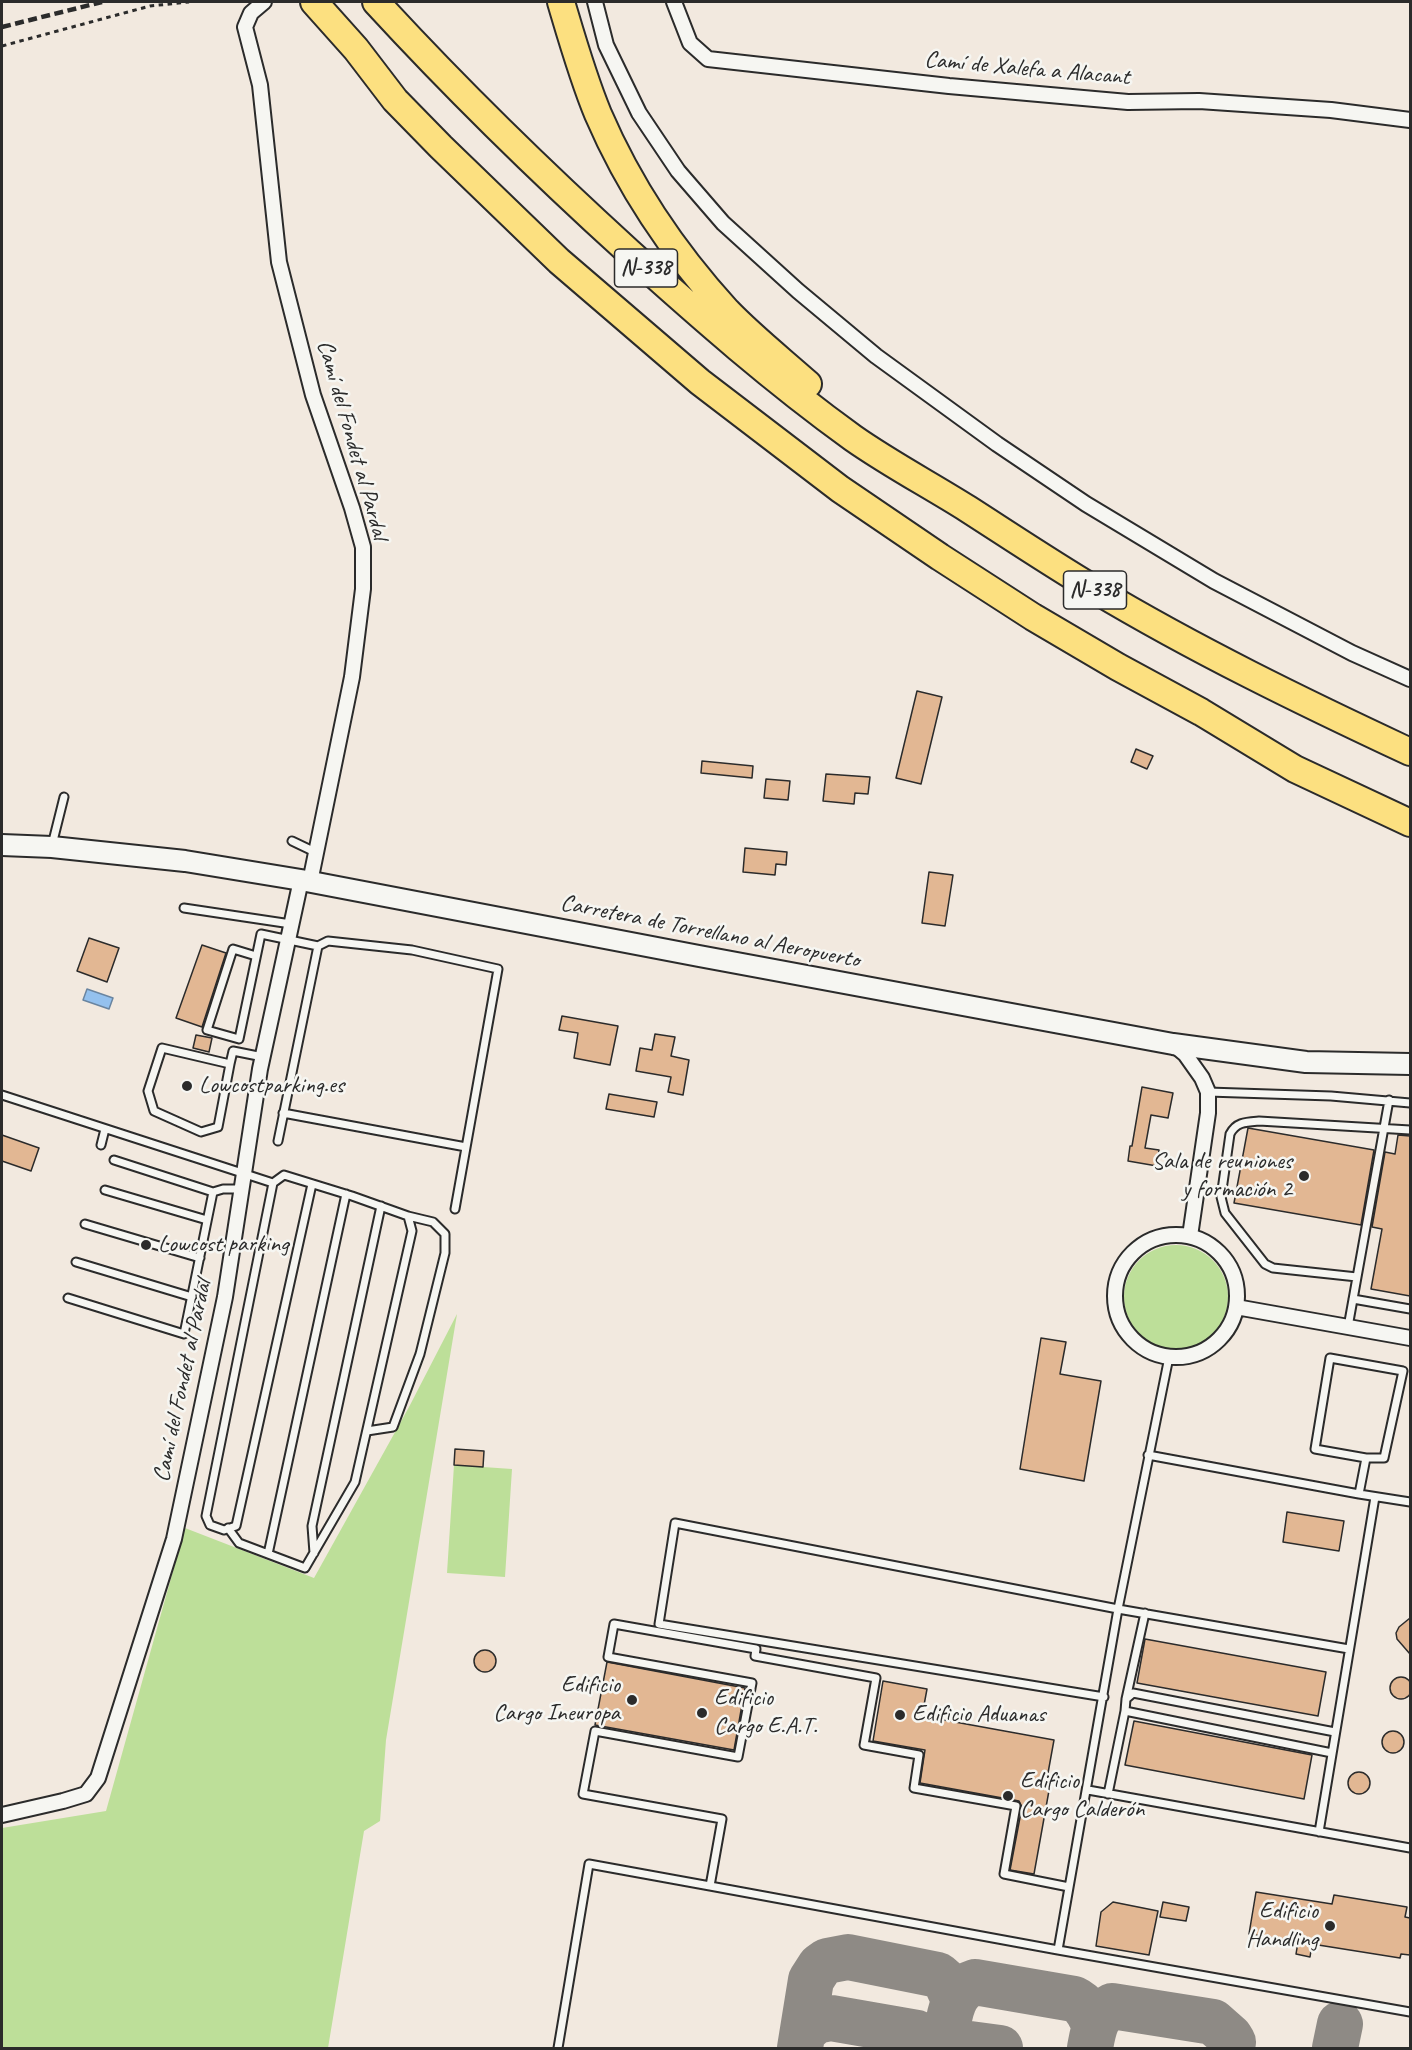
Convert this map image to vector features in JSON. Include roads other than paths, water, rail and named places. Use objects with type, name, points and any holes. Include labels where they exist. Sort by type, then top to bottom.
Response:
[{"type":"highway","points":[[297,2],[356,69],[395,100]]},
{"type":"highway","name":"N-338","points":[[376,2],[440,71],[556,186],[758,366],[854,438],[1095,590],[1236,668],[1410,752]]},
{"type":"highway","points":[[561,2],[598,115],[638,192],[675,249],[728,311],[772,353],[823,396],[913,460],[948,496]]},
{"type":"highway","name":"N-338","points":[[318,6],[356,49],[395,100],[551,252],[628,322],[831,482],[1033,617],[1118,667],[1201,712],[1410,807]]},
{"type":"highway","points":[[1201,712],[1295,769],[1410,823]]},
{"type":"street","name":"Camí del Fondet al Pardal","points":[[2,1815],[86,1794],[98,1778],[174,1539],[225,1297],[263,1057],[290,931],[315,852],[352,677],[363,589],[363,547],[313,395],[279,262],[260,85],[245,27],[251,13],[264,2]]},
{"type":"street","points":[[595,2],[606,45],[639,113],[678,171],[723,223],[798,291],[876,356],[997,444],[1086,504],[1214,581],[1352,653],[1410,680]]},
{"type":"street","name":"Camí de Xalefa a Alacant","points":[[674,2],[690,44],[708,59],[1128,102],[1199,101],[1331,110],[1410,120]]},
{"type":"street","name":"Carretera de Torrellano al Aeropuerto","points":[[2,845],[52,847],[185,861],[305,881],[1173,1044],[1306,1062],[1410,1064]]},
{"type":"street","points":[[1173,1044],[1185,1054],[1202,1078],[1208,1092],[1208,1113],[1190,1236]]},
{"type":"street","points":[[1170,1234],[1190,1236],[1208,1243],[1222,1255],[1232,1271],[1237,1289],[1236,1307],[1230,1325],[1219,1340],[1204,1350],[1187,1356],[1169,1357],[1149,1351],[1133,1340],[1121,1324],[1114,1305],[1115,1285],[1121,1266],[1134,1250],[1151,1239],[1170,1234]]},
{"type":"street","points":[[1236,1307],[1410,1338]]},
{"type":"lane","points":[[52,847],[64,797]]},
{"type":"lane","points":[[292,841],[315,852]]},
{"type":"lane","points":[[184,908],[290,931],[318,946]]},
{"type":"lane","points":[[256,956],[233,949],[207,1030],[239,1039],[261,934],[290,931]]},
{"type":"lane","points":[[278,1141],[318,946],[328,940],[412,950],[498,969],[455,1209]]},
{"type":"lane","points":[[230,1064],[162,1048],[148,1091],[154,1111],[201,1132],[218,1127],[233,1051],[263,1057]]},
{"type":"lane","points":[[1208,1092],[1389,1100],[1410,1103]]},
{"type":"lane","points":[[2,1095],[105,1129],[243,1182],[273,1183],[284,1175],[433,1222],[444,1234],[445,1252],[420,1354],[393,1427],[367,1431]]},
{"type":"lane","points":[[1348,1327],[1389,1100]]},
{"type":"lane","points":[[284,1113],[466,1147]]},
{"type":"lane","points":[[1356,1277],[1273,1268],[1265,1264],[1221,1205],[1230,1134],[1234,1127],[1240,1124],[1259,1121],[1410,1130]]},
{"type":"lane","points":[[101,1144],[105,1129]]},
{"type":"lane","points":[[114,1160],[213,1192],[243,1182]]},
{"type":"lane","points":[[273,1183],[206,1516],[210,1524],[224,1530],[236,1526],[312,1184]]},
{"type":"lane","points":[[105,1190],[207,1220]]},
{"type":"lane","points":[[68,1298],[184,1334],[213,1192]]},
{"type":"lane","points":[[268,1554],[346,1194]]},
{"type":"lane","points":[[314,1552],[312,1526],[381,1206]]},
{"type":"lane","points":[[228,1528],[239,1543],[305,1568],[355,1482],[412,1231],[408,1216]]},
{"type":"lane","points":[[85,1224],[200,1258]]},
{"type":"lane","points":[[76,1262],[192,1297]]},
{"type":"lane","points":[[1353,1299],[1410,1309]]},
{"type":"lane","points":[[1058,1950],[1088,1790],[1118,1609],[1169,1357]]},
{"type":"lane","points":[[1330,1358],[1402,1371],[1384,1458],[1366,1458],[1315,1449],[1330,1358]]},
{"type":"lane","points":[[1148,1455],[1410,1502]]},
{"type":"lane","points":[[1359,1494],[1366,1458]]},
{"type":"lane","points":[[1319,1832],[1375,1497]]},
{"type":"lane","points":[[1104,1697],[659,1624],[675,1523],[1118,1609],[1349,1649]]},
{"type":"lane","points":[[1108,1794],[1145,1614]]},
{"type":"lane","points":[[710,1886],[722,1819],[583,1794],[595,1731],[738,1757],[752,1683],[608,1657],[614,1624],[756,1649],[755,1656],[876,1678],[864,1745],[920,1755],[914,1788],[1016,1806],[1004,1874],[1069,1887]]},
{"type":"lane","points":[[1126,1699],[1132,1693],[1335,1732]]},
{"type":"lane","points":[[1125,1711],[1332,1753]]},
{"type":"lane","points":[[1088,1790],[1410,1848]]},
{"type":"lane","points":[[558,2049],[589,1864],[1410,2012]]},
{"type":"water","points":[[87,989],[113,998],[109,1009],[83,1000]]},
{"type":"railway","points":[[2,27],[102,2]]},
{"type":"place","name":"Lowcostparking.es","points":[[187,1086]]},
{"type":"place","name":"Sala de reuniones y formación 2","points":[[1304,1176]]},
{"type":"place","name":"Lowcost parking","points":[[146,1245]]},
{"type":"place","name":"Edificio Cargo Ineuropa","points":[[632,1700]]},
{"type":"place","name":"Edificio Cargo E.A.T.","points":[[702,1713]]},
{"type":"place","name":"Edificio Aduanas","points":[[900,1715]]},
{"type":"place","name":"Edificio Cargo Calderón","points":[[1008,1796]]},
{"type":"place","name":"Edificio Handling","points":[[1330,1926]]}]
